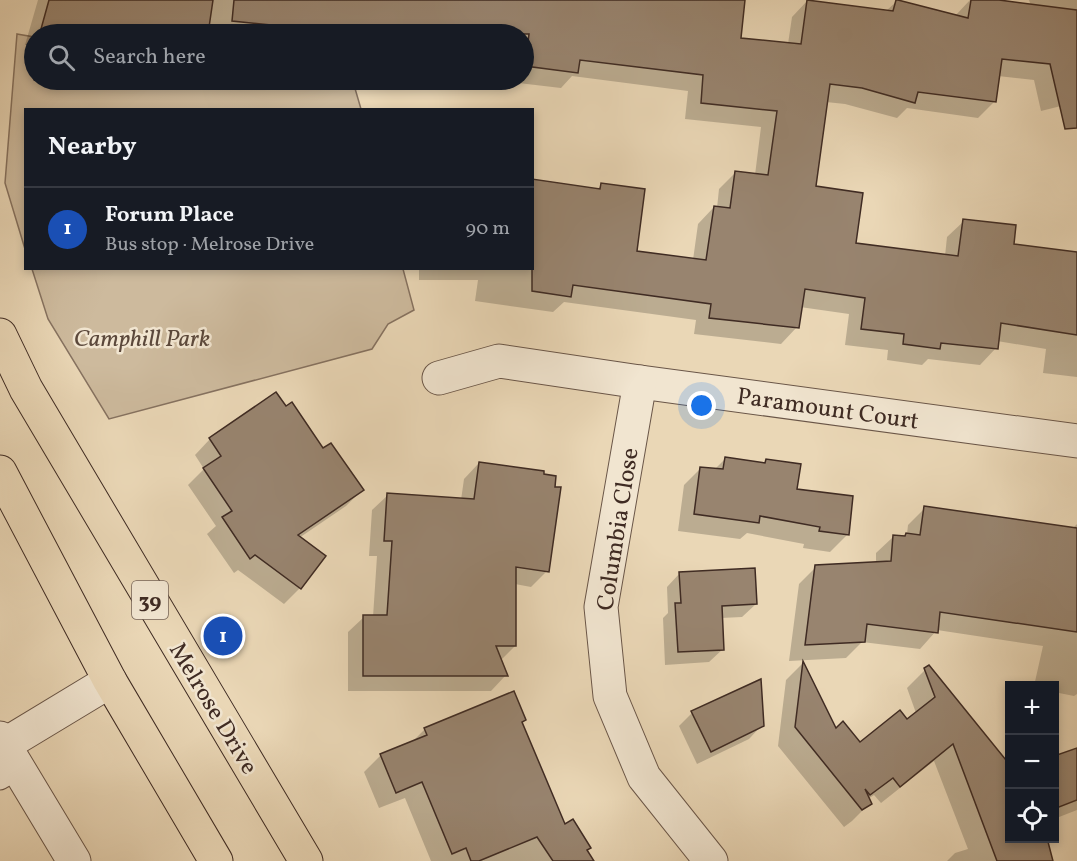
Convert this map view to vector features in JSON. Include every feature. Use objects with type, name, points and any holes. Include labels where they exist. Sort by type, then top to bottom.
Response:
[{"type":"main road","name":"Melrose Drive","points":[[0,335],[26,389],[306,861]]},
{"type":"main road","points":[[0,472],[110,681],[216,861]]},
{"type":"street","name":"Paramount Court","points":[[439,378],[499,361],[1077,441]]},
{"type":"street","name":"Columbia Close","points":[[640,382],[601,607],[610,696],[644,777],[711,861]]},
{"type":"street","points":[[74,861],[6,757],[110,681]]},
{"type":"green space","points":[[17,34],[24,35],[24,90],[355,90],[361,108],[24,108],[24,246],[5,183]]},
{"type":"green space","name":"Camphill Park","points":[[32,270],[403,270],[414,310],[388,324],[372,349],[109,419],[48,319]]},
{"type":"building","points":[[49,0],[213,0],[209,24],[42,24]]},
{"type":"building","points":[[234,0],[745,0],[741,38],[801,44],[807,0],[893,11],[896,0],[898,0],[968,18],[971,0],[999,0],[1077,10],[1077,128],[1065,129],[1050,64],[1002,59],[996,102],[918,92],[915,103],[862,88],[830,84],[816,186],[863,193],[856,243],[958,256],[963,219],[1016,225],[1014,244],[1077,252],[1077,335],[1001,323],[998,349],[941,343],[940,349],[903,344],[904,334],[861,329],[865,298],[805,289],[799,328],[709,318],[711,304],[573,285],[571,297],[532,291],[534,179],[600,189],[601,183],[645,189],[637,251],[706,260],[714,206],[730,208],[735,171],[768,175],[777,111],[701,103],[703,75],[580,60],[578,73],[534,67],[534,24],[262,24],[232,21]]},
{"type":"building","points":[[276,392],[286,406],[292,402],[323,448],[331,443],[364,490],[298,535],[326,556],[301,589],[255,555],[250,559],[222,517],[232,511],[203,468],[221,456],[209,438]]},
{"type":"building","points":[[725,457],[765,463],[766,459],[801,464],[797,489],[853,496],[849,535],[819,531],[820,527],[760,516],[759,523],[694,514],[700,467],[723,469]]},
{"type":"building","points":[[479,462],[544,471],[544,474],[556,476],[555,487],[561,487],[549,572],[516,567],[516,646],[496,646],[508,676],[363,676],[363,615],[387,615],[392,541],[384,541],[387,493],[474,499]]},
{"type":"building","points":[[924,506],[1077,528],[1077,632],[940,612],[938,633],[867,624],[865,642],[805,645],[815,565],[891,561],[893,535],[905,536],[906,533],[920,535]]},
{"type":"building","points":[[755,568],[757,604],[722,606],[724,650],[678,652],[675,603],[681,603],[679,572]]},
{"type":"building","points":[[803,661],[836,728],[843,721],[860,742],[900,710],[907,719],[935,697],[924,668],[929,665],[1005,759],[1005,843],[1048,843],[1053,861],[997,861],[953,744],[900,787],[893,778],[870,795],[865,789],[872,804],[862,810],[795,727]]},
{"type":"building","points":[[761,679],[764,726],[711,752],[691,711]]},
{"type":"building","points":[[514,691],[526,720],[522,722],[565,824],[573,819],[591,848],[587,850],[594,861],[553,861],[537,837],[479,861],[471,861],[466,848],[452,854],[422,782],[396,793],[380,754],[427,735],[424,728]]},
{"type":"building","points":[[1077,748],[1077,800],[1059,807],[1059,789],[1059,754]]},
{"type":"place","name":"Forum Place","points":[[223,636]]}]
